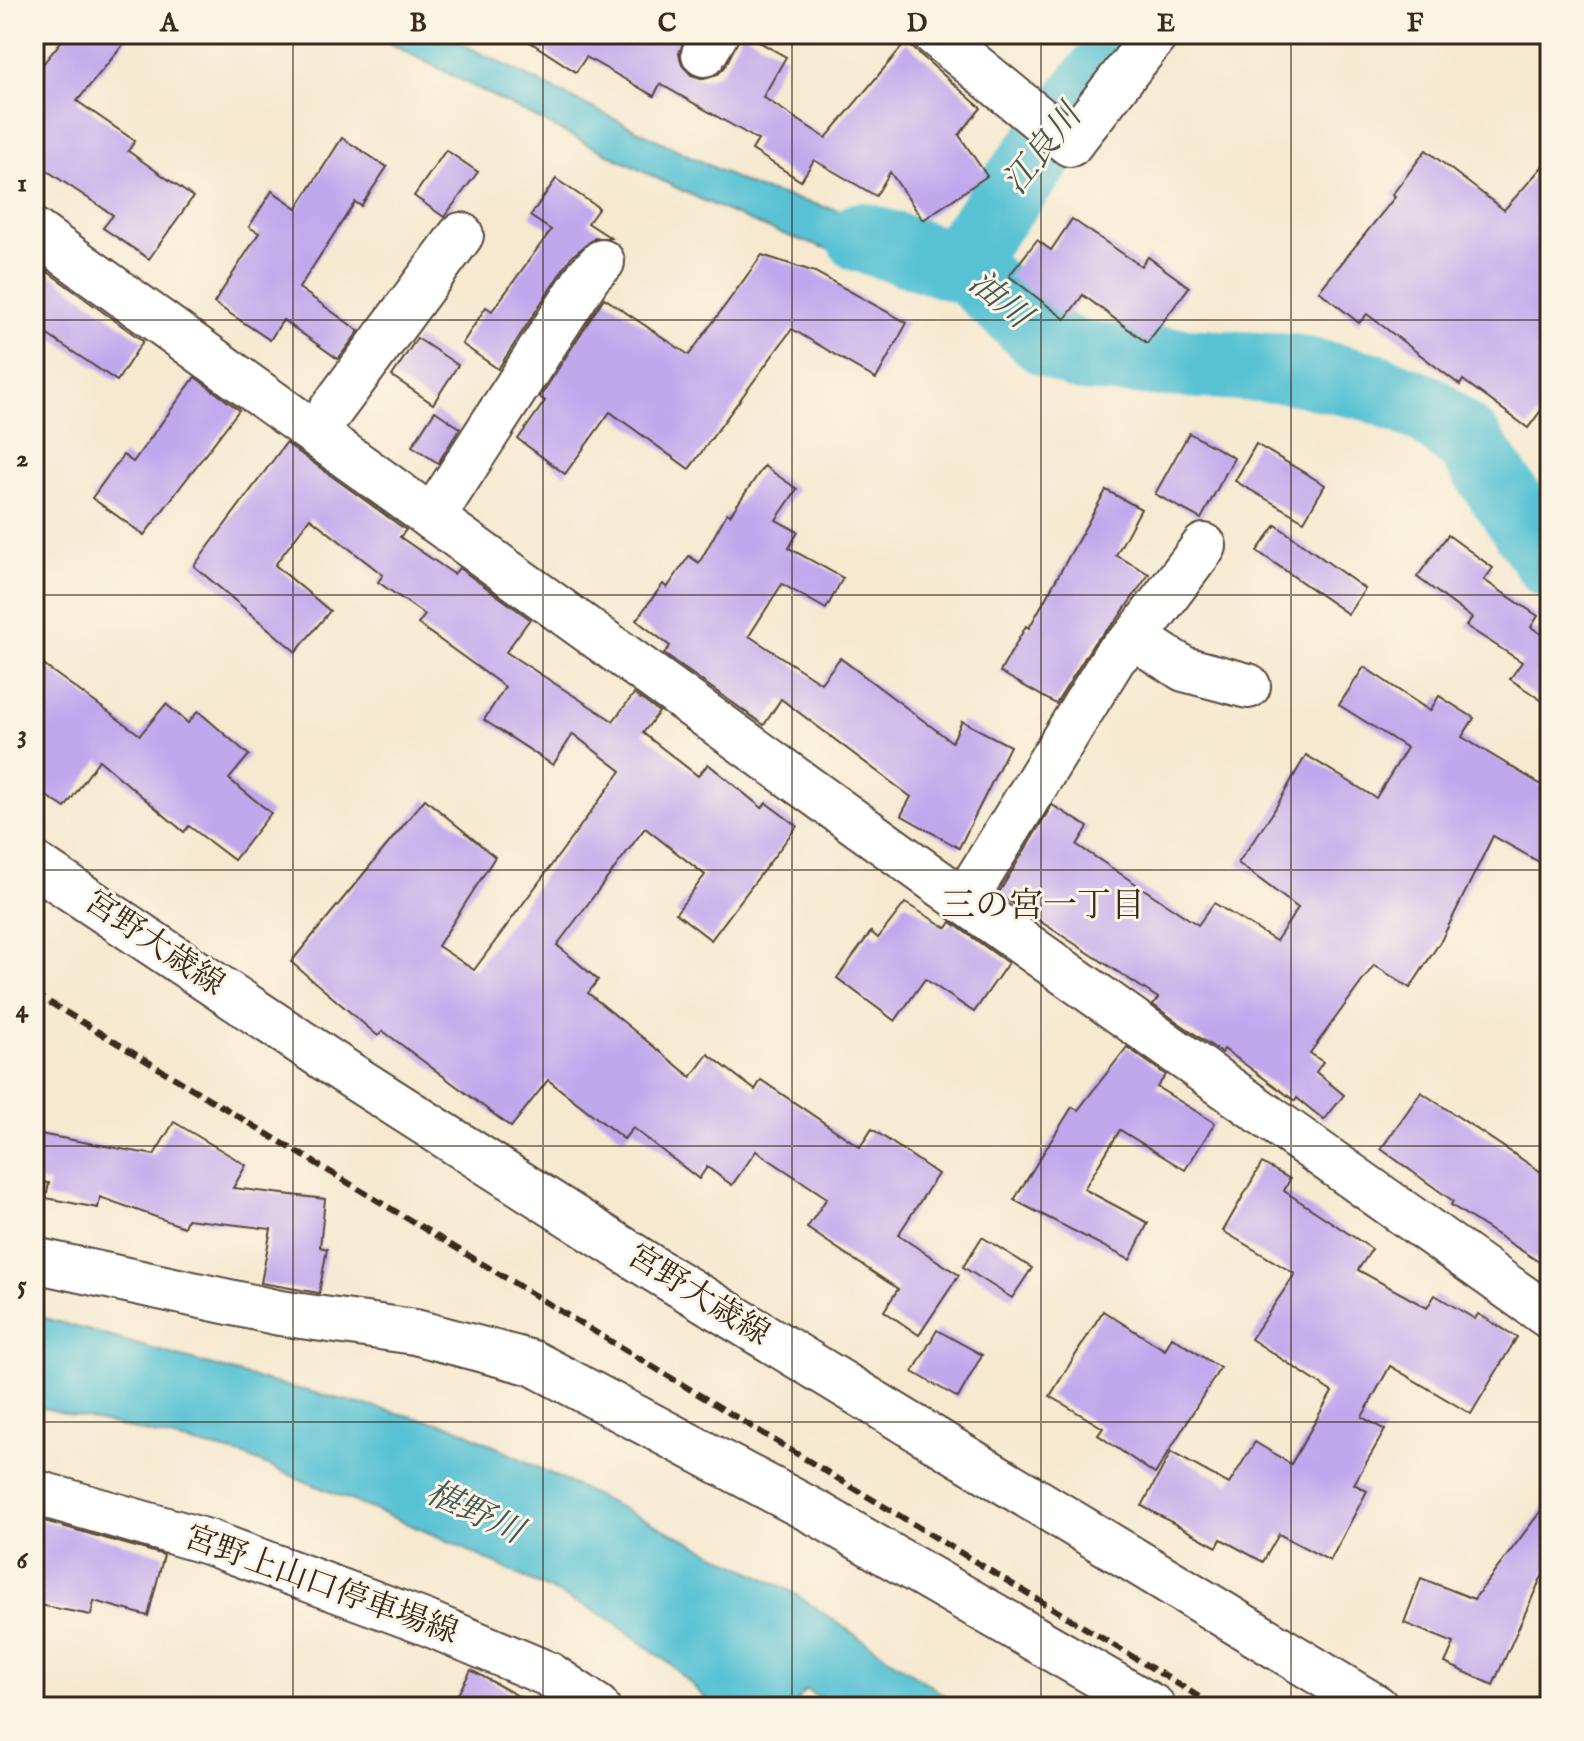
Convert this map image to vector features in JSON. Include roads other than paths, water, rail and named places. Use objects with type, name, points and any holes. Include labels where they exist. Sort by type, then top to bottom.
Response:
[{"type":"street","points":[[935,34],[1070,144],[1156,34]]},
{"type":"street","points":[[34,231],[964,901],[1550,1317]]},
{"type":"street","points":[[315,432],[461,235]]},
{"type":"street","points":[[432,518],[589,275],[602,262]]},
{"type":"street","points":[[964,901],[1115,656],[1135,638],[1204,546]]},
{"type":"street","points":[[1135,638],[1184,669],[1248,686]]},
{"type":"street","name":"宮野大歳線","points":[[34,864],[344,1071],[657,1271],[1376,1707]]},
{"type":"street","points":[[34,1260],[280,1313],[415,1332],[533,1363],[820,1515],[1153,1707]]},
{"type":"street","name":"宮野上山口停車場線","points":[[34,1492],[208,1542],[427,1623],[548,1674],[597,1707]]},
{"type":"water","points":[[372,34],[442,34],[755,188],[925,234],[954,266],[911,265],[868,259],[824,248],[737,216]]},
{"type":"water","name":"椹野川","points":[[34,1315],[266,1381],[455,1427],[789,1590],[962,1707],[839,1707],[805,1690],[793,1707],[714,1707],[673,1666],[607,1617],[444,1539],[242,1455],[34,1406]]},
{"type":"waterway","name":"江良川","points":[[954,266],[1101,74]]},
{"type":"waterway","name":"油川","points":[[861,237],[970,271],[1046,341],[1082,357],[1292,369],[1373,387],[1428,410],[1469,443],[1550,563]]},
{"type":"railway","points":[[34,993],[1216,1707]]},
{"type":"district","name":"三の宮一丁目","points":[[1043,906]]}]
